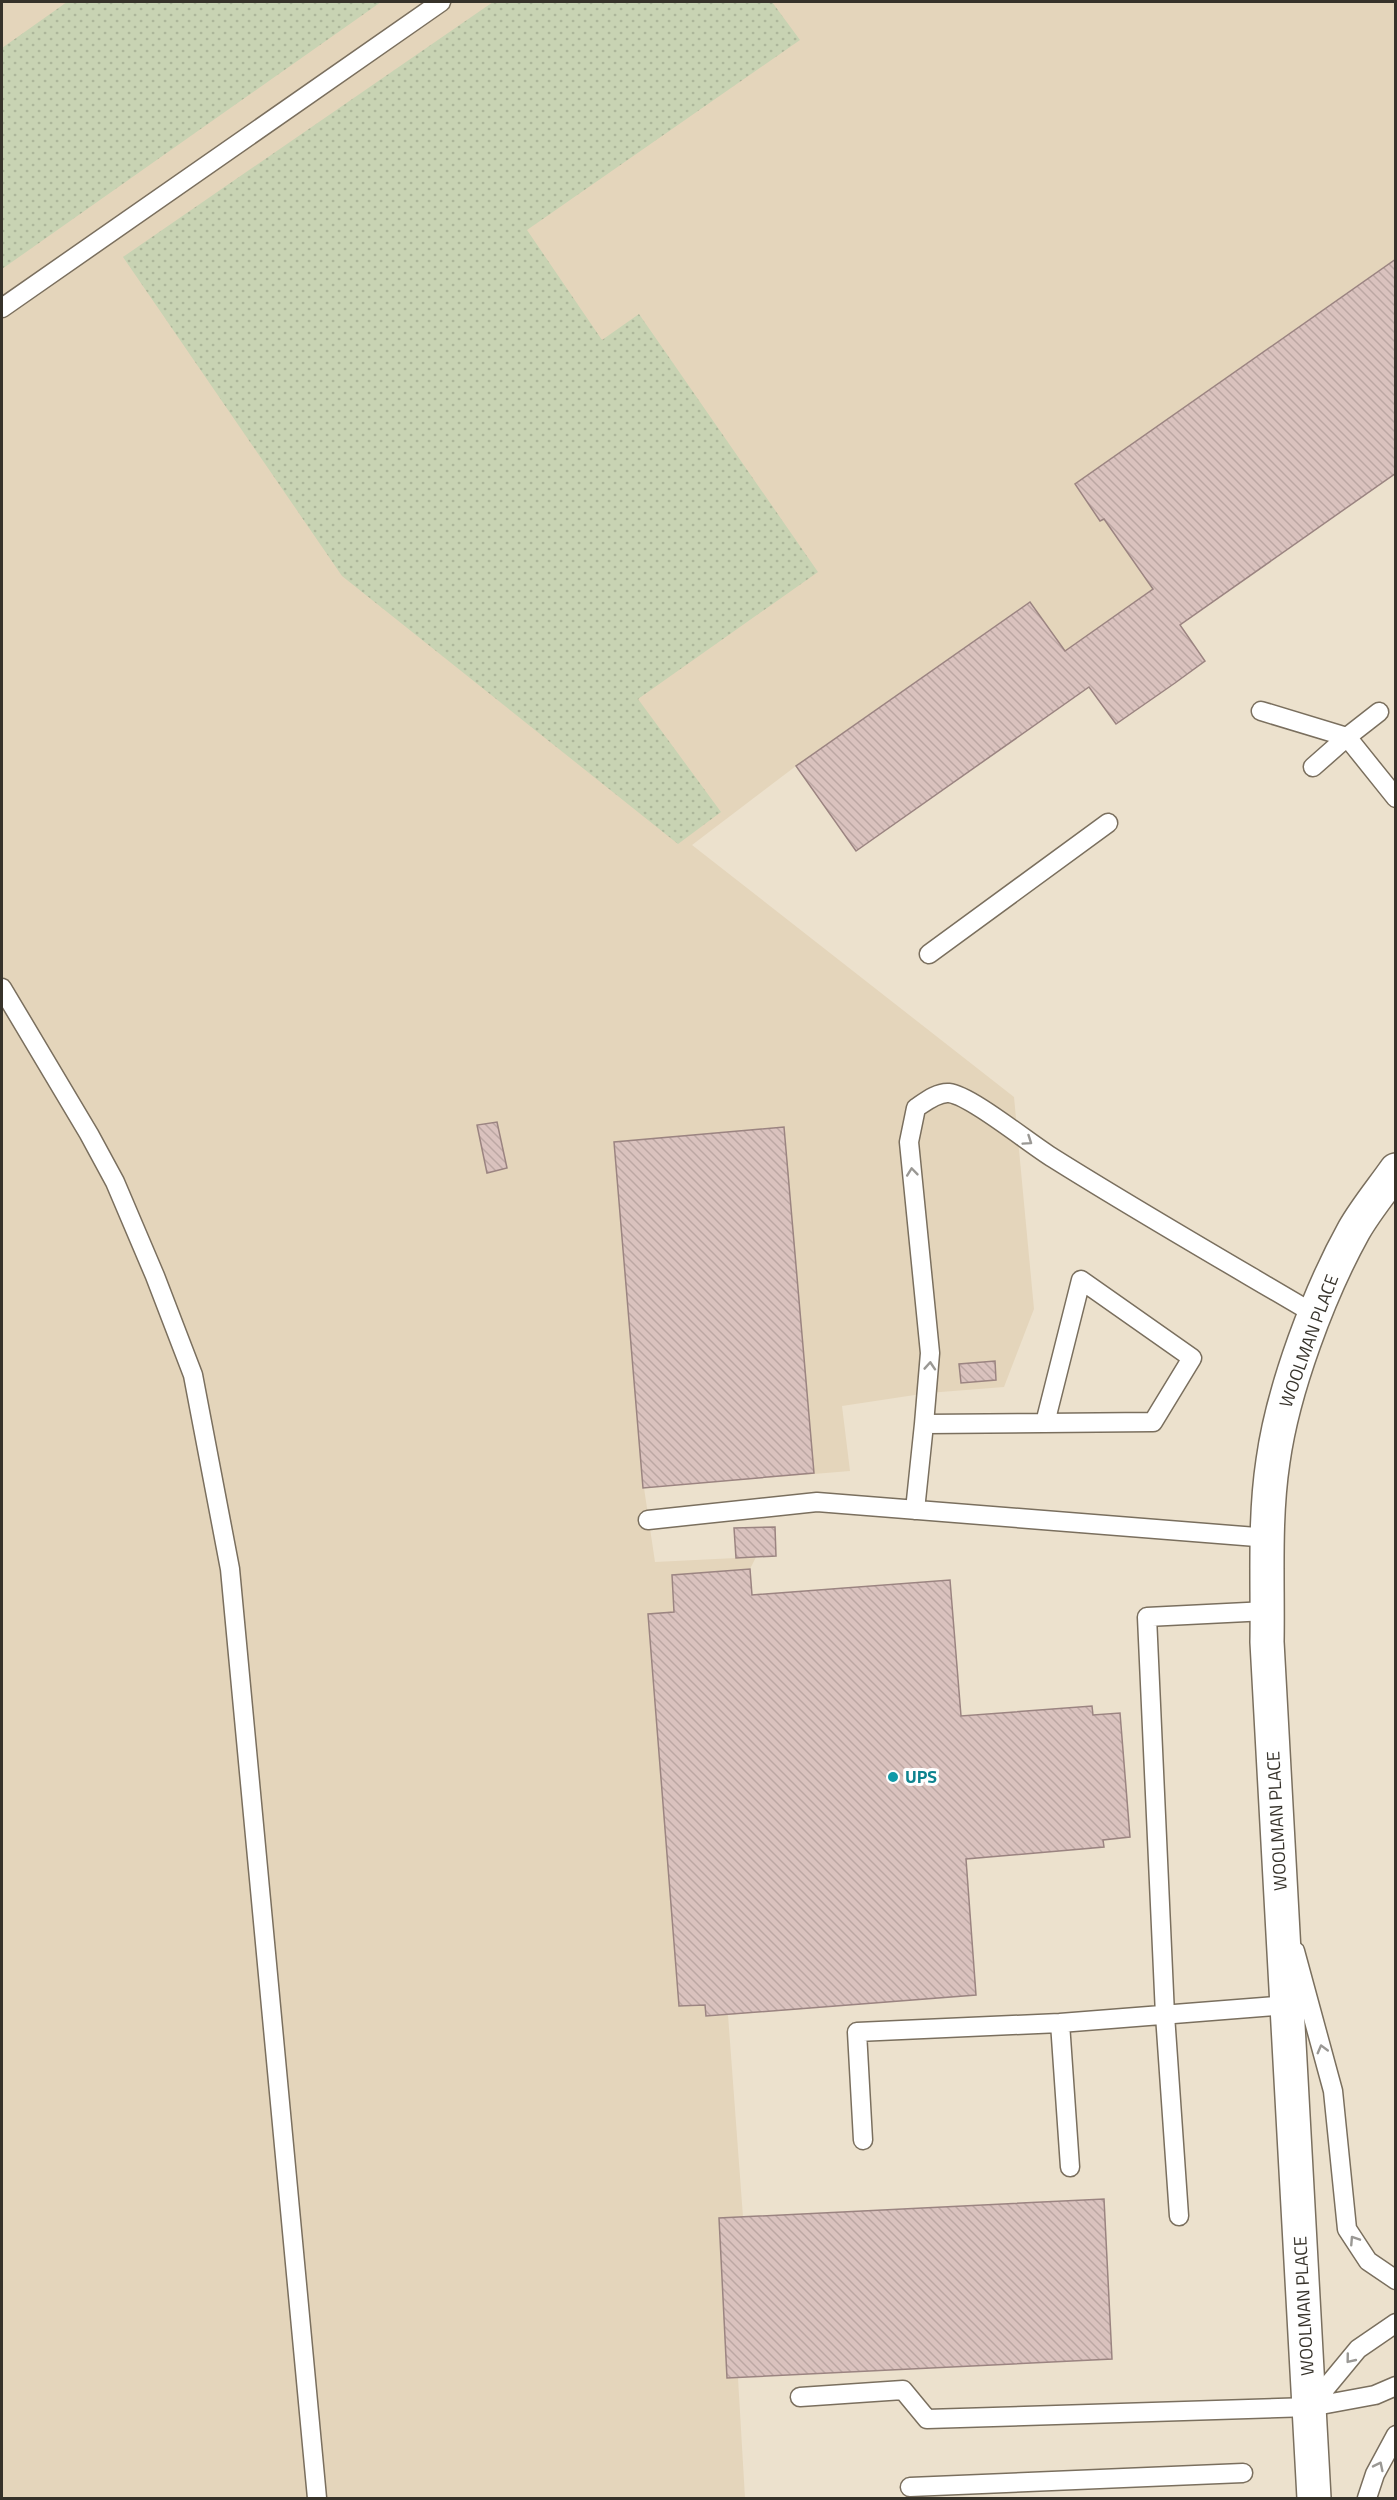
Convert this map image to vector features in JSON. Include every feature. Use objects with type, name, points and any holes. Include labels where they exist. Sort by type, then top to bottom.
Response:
[{"type":"street","name":"WOOLMAN PLACE","points":[[1314,2499],[1267,1642],[1273,1461],[1286,1396],[1329,1280],[1355,1229],[1395,1170]]},
{"type":"lane","points":[[2,308],[441,2]]},
{"type":"lane","points":[[1262,711],[1347,736],[1395,798]]},
{"type":"lane","points":[[1313,767],[1347,736],[1379,712]]},
{"type":"lane","points":[[929,954],[1108,823]]},
{"type":"lane","points":[[2,988],[115,1182],[155,1276],[193,1375],[230,1569],[317,2499]]},
{"type":"lane","points":[[915,1510],[930,1353],[909,1142],[916,1108],[930,1099],[947,1093],[971,1100],[988,1115],[1052,1157],[1316,1315]]},
{"type":"lane","points":[[924,1424],[1045,1423],[1153,1422],[1192,1358],[1081,1280],[1045,1423]]},
{"type":"lane","points":[[648,1520],[817,1503],[1269,1538]]},
{"type":"lane","points":[[1179,2216],[1165,2015],[1147,1617],[1267,1611]]},
{"type":"lane","points":[[1282,1900],[1333,2091],[1347,2229],[1368,2261],[1395,2280]]},
{"type":"lane","points":[[863,2140],[857,2032],[1060,2023],[1287,2005]]},
{"type":"lane","points":[[1060,2023],[1070,2167]]},
{"type":"lane","points":[[1310,2408],[1358,2349],[1395,2323]]},
{"type":"lane","points":[[800,2397],[903,2390],[927,2419],[1310,2408],[1375,2395],[1395,2386]]},
{"type":"lane","points":[[1367,2499],[1375,2474],[1395,2435]]},
{"type":"lane","points":[[910,2487],[1243,2473]]},
{"type":"shaded area","points":[[2,2],[1395,2],[1395,259],[1075,484],[1100,521],[1104,519],[1153,589],[1065,651],[1029,602],[796,766],[692,845],[1014,1097],[1034,1309],[1004,1387],[928,1393],[842,1406],[850,1471],[644,1488],[655,1562],[756,1557],[750,1569],[752,1595],[950,1580],[961,1716],[1120,1713],[1130,1837],[1104,1840],[1104,1847],[966,1859],[976,1995],[728,2015],[743,2217],[719,2219],[727,2377],[738,2378],[745,2498],[2,2498]]},
{"type":"green space","points":[[67,2],[381,2],[2,269],[2,48]]},
{"type":"green space","points":[[493,2],[772,2],[800,40],[527,230],[602,340],[639,314],[818,572],[638,699],[721,812],[678,844],[342,576],[123,257]]},
{"type":"building","points":[[1396,259],[1396,473],[1180,625],[1205,661],[1175,683],[1116,724],[1089,687],[856,851],[796,766],[1030,602],[1065,651],[1153,589],[1104,519],[1100,521],[1075,484]]},
{"type":"building","points":[[497,1122],[507,1168],[487,1173],[477,1125]]},
{"type":"building","points":[[784,1127],[814,1473],[643,1488],[614,1142]]},
{"type":"building","points":[[995,1361],[996,1380],[961,1383],[959,1364]]},
{"type":"building","points":[[775,1527],[776,1556],[736,1558],[734,1528]]},
{"type":"building","name":"UPS","points":[[750,1569],[752,1595],[950,1580],[961,1716],[1092,1706],[1093,1715],[1120,1713],[1130,1837],[1103,1840],[1104,1847],[966,1859],[976,1995],[706,2016],[705,2005],[679,2006],[648,1614],[674,1612],[672,1575]]},
{"type":"building","points":[[1104,2199],[1112,2359],[727,2378],[719,2218]]},
{"type":"place","name":"UPS","points":[[893,1777]]}]
